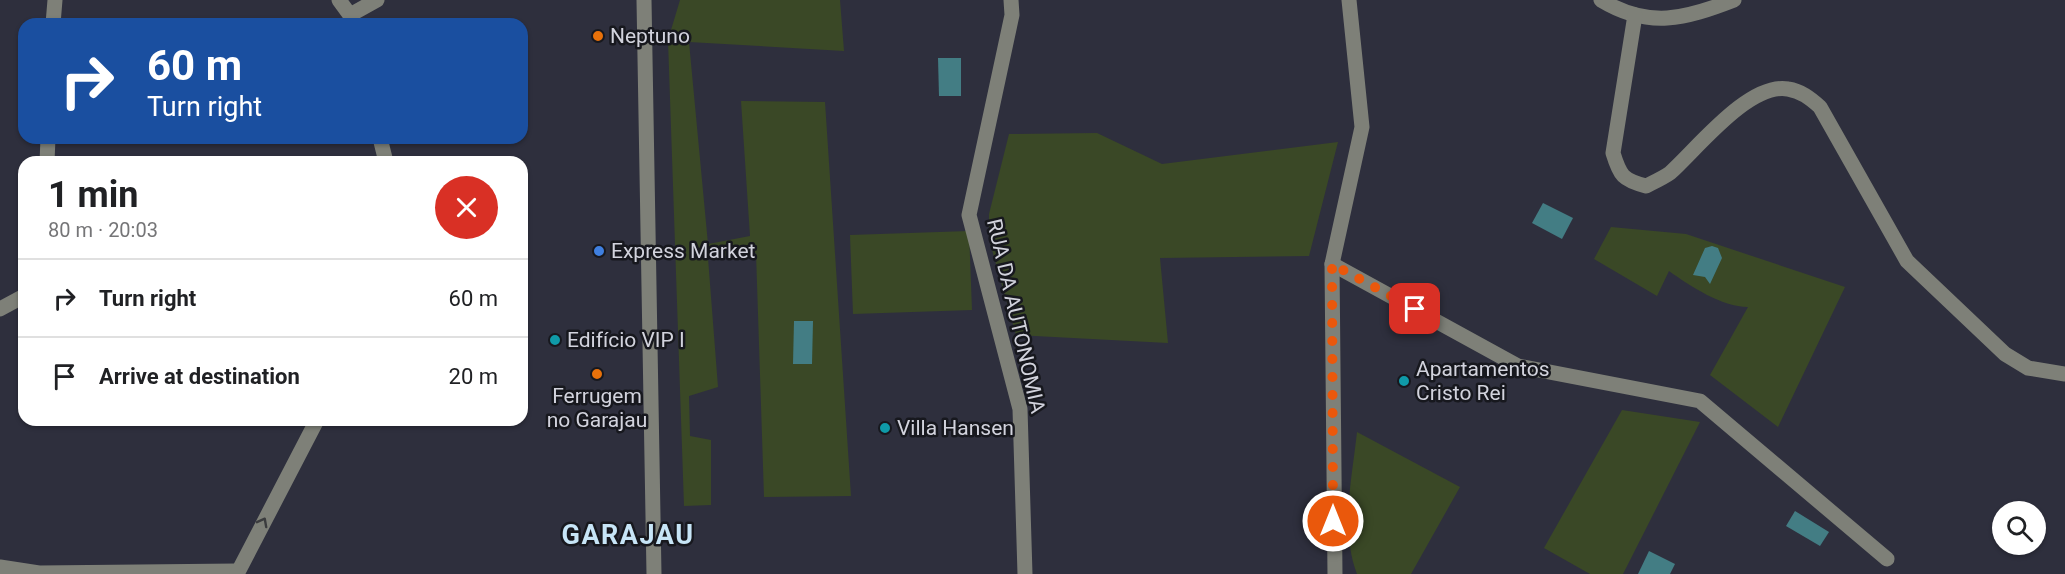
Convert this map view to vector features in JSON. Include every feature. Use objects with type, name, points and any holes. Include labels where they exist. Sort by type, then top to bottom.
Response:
[{"type":"street","points":[[54,18],[55,0]]},
{"type":"street","points":[[339,0],[350,18]]},
{"type":"street","points":[[352,18],[377,0]]},
{"type":"street","points":[[644,0],[654,574]]},
{"type":"street","name":"RUA DA AUTONOMIA","points":[[1011,0],[1012,15],[969,215],[1020,409],[1025,574]]},
{"type":"street","points":[[1335,574],[1332,264],[1362,127],[1348,0]]},
{"type":"street","points":[[1601,0],[1635,15],[1663,19],[1694,16],[1734,0]]},
{"type":"street","points":[[1635,15],[1612,153],[1617,170],[1626,180],[1646,186],[1668,175],[1743,104],[1766,92],[1786,88],[1806,95],[1820,107],[1906,261],[2005,354],[2028,368],[2065,374]]},
{"type":"street","points":[[1332,264],[1518,366],[1700,401],[1887,559]]},
{"type":"street","points":[[0,309],[18,299]]},
{"type":"street","points":[[0,567],[39,573],[237,573],[314,426]]},
{"type":"shaded area","points":[[680,0],[840,0],[844,51],[689,42],[708,244],[750,236],[741,101],[825,102],[851,496],[764,497],[756,253],[708,258],[718,387],[689,396],[690,436],[711,440],[711,505],[684,506],[668,40]]},
{"type":"shaded area","points":[[938,58],[961,58],[961,96],[939,96]]},
{"type":"shaded area","points":[[1097,133],[1162,164],[1338,142],[1309,256],[1160,258],[1168,343],[1016,335],[989,239],[989,214],[1009,134]]},
{"type":"shaded area","points":[[1543,203],[1573,218],[1562,239],[1532,223]]},
{"type":"shaded area","points":[[1611,227],[1686,234],[1845,287],[1778,427],[1710,375],[1748,307],[1717,300],[1669,271],[1657,296],[1594,259]]},
{"type":"shaded area","points":[[969,231],[972,310],[853,314],[850,235]]},
{"type":"shaded area","points":[[1712,246],[1718,248],[1722,258],[1710,284],[1705,277],[1693,275],[1705,248]]},
{"type":"shaded area","points":[[794,321],[813,321],[812,364],[793,364]]},
{"type":"shaded area","points":[[1622,410],[1700,422],[1623,574],[1590,574],[1544,548]]},
{"type":"shaded area","points":[[1357,432],[1460,487],[1411,574],[1357,574],[1352,557],[1348,522]]},
{"type":"shaded area","points":[[1795,511],[1829,532],[1820,546],[1786,526]]},
{"type":"shaded area","points":[[1649,551],[1675,564],[1670,574],[1638,574]]},
{"type":"place","name":"Neptuno","points":[[598,36]]},
{"type":"place","name":"Express Market","points":[[599,251]]},
{"type":"place","name":"Edifício VIP I","points":[[555,340]]},
{"type":"place","name":"Ferrugem no Garajau","points":[[597,374]]},
{"type":"place","name":"Apartamentos Cristo Rei","points":[[1404,381]]},
{"type":"place","name":"Villa Hansen","points":[[885,428]]},
{"type":"district","name":"GARAJAU","points":[[628,535]]},
{"type":"route","points":[[1333,521],[1332,264],[1415,309]]}]
